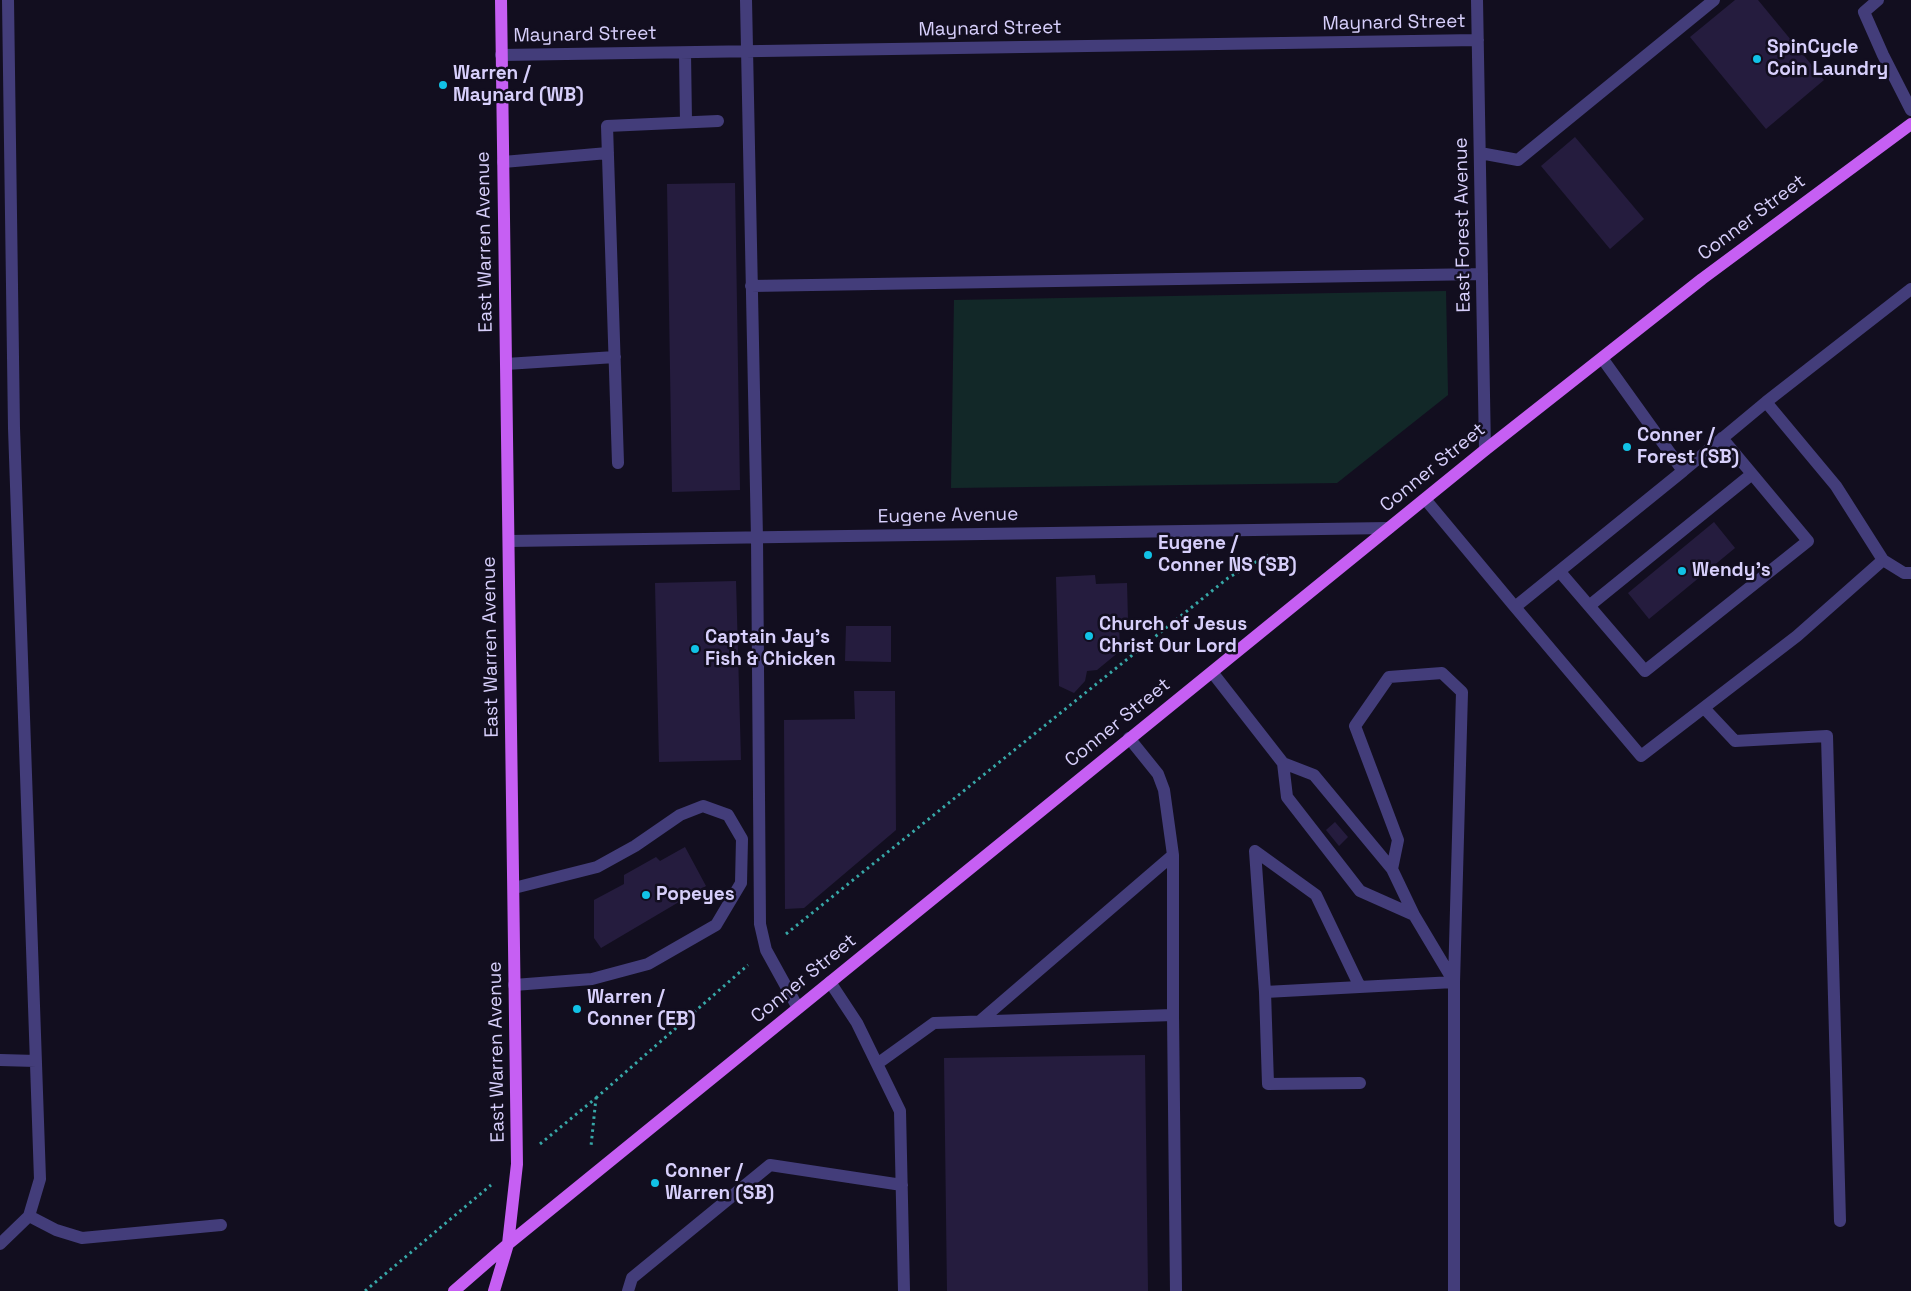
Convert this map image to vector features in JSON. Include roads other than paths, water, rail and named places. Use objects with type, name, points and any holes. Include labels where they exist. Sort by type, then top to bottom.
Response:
[{"type":"main road","name":"East Warren Avenue","points":[[494,1291],[508,1244],[517,1164],[500,0]]},
{"type":"main road","name":"Conner Street","points":[[454,1291],[508,1244],[1485,450],[1702,279],[1911,124]]},
{"type":"street","points":[[0,1244],[30,1216],[40,1179],[14,428],[8,0]]},
{"type":"street","points":[[746,0],[756,538],[760,924],[766,950],[798,1008]]},
{"type":"street","name":"East Forest Avenue","points":[[1477,0],[1485,450]]},
{"type":"street","points":[[1480,153],[1518,160],[1714,0]]},
{"type":"street","points":[[1878,0],[1864,12],[1883,56],[1911,110]]},
{"type":"street","name":"Maynard Street","points":[[501,55],[1478,40]]},
{"type":"street","points":[[685,53],[686,122]]},
{"type":"street","points":[[618,463],[607,126],[718,121]]},
{"type":"street","points":[[503,162],[608,153]]},
{"type":"street","points":[[751,286],[1482,274]]},
{"type":"street","points":[[1516,607],[1766,402],[1911,289]]},
{"type":"street","points":[[506,364],[615,357]]},
{"type":"street","points":[[1602,358],[1683,470]]},
{"type":"street","points":[[1766,402],[1836,486],[1883,560],[1904,573],[1911,573]]},
{"type":"street","points":[[1560,572],[1645,671],[1808,541],[1722,438]]},
{"type":"street","points":[[1589,606],[1752,474]]},
{"type":"street","points":[[1424,499],[1641,756],[1797,636],[1883,560]]},
{"type":"street","name":"Eugene Avenue","points":[[509,541],[1388,528]]},
{"type":"street","points":[[1212,672],[1283,763],[1314,775],[1392,870],[1414,915],[1454,982]]},
{"type":"street","points":[[1392,870],[1398,840],[1356,726],[1389,677],[1442,673],[1462,692],[1454,982],[1454,1291]]},
{"type":"street","points":[[1704,708],[1736,741],[1827,736],[1840,1221]]},
{"type":"street","points":[[1129,738],[1158,774],[1164,790],[1173,855],[1176,1291]]},
{"type":"street","points":[[1283,763],[1287,797],[1360,891],[1414,915]]},
{"type":"street","points":[[514,888],[597,867],[635,846],[680,814],[703,806],[728,815],[742,839],[741,883],[716,925],[648,964],[592,979],[514,985]]},
{"type":"street","points":[[1360,987],[1316,894],[1255,851],[1266,992],[1268,1084],[1360,1083]]},
{"type":"street","points":[[980,1021],[1173,855]]},
{"type":"street","points":[[830,982],[856,1023],[900,1111],[904,1291]]},
{"type":"street","points":[[1266,992],[1454,982]]},
{"type":"street","points":[[877,1064],[934,1023],[1173,1015]]},
{"type":"street","points":[[0,1060],[36,1061]]},
{"type":"street","points":[[628,1291],[632,1278],[770,1165],[902,1185]]},
{"type":"street","points":[[30,1216],[56,1230],[82,1238],[221,1225]]},
{"type":"place","name":"SpinCycle Coin Laundry","points":[[1757,59]]},
{"type":"place","name":"Warren / Maynard (WB)","points":[[443,85]]},
{"type":"place","name":"Conner / Forest (SB)","points":[[1627,447]]},
{"type":"place","name":"Eugene / Conner NS (SB)","points":[[1148,555]]},
{"type":"place","name":"Wendy's","points":[[1682,571]]},
{"type":"place","name":"Church of Jesus Christ Our Lord","points":[[1089,636]]},
{"type":"place","name":"Captain Jay's Fish & Chicken","points":[[695,649]]},
{"type":"place","name":"Popeyes","points":[[646,895]]},
{"type":"place","name":"Warren / Conner (EB)","points":[[577,1009]]},
{"type":"place","name":"Conner / Warren (SB)","points":[[655,1183]]}]
